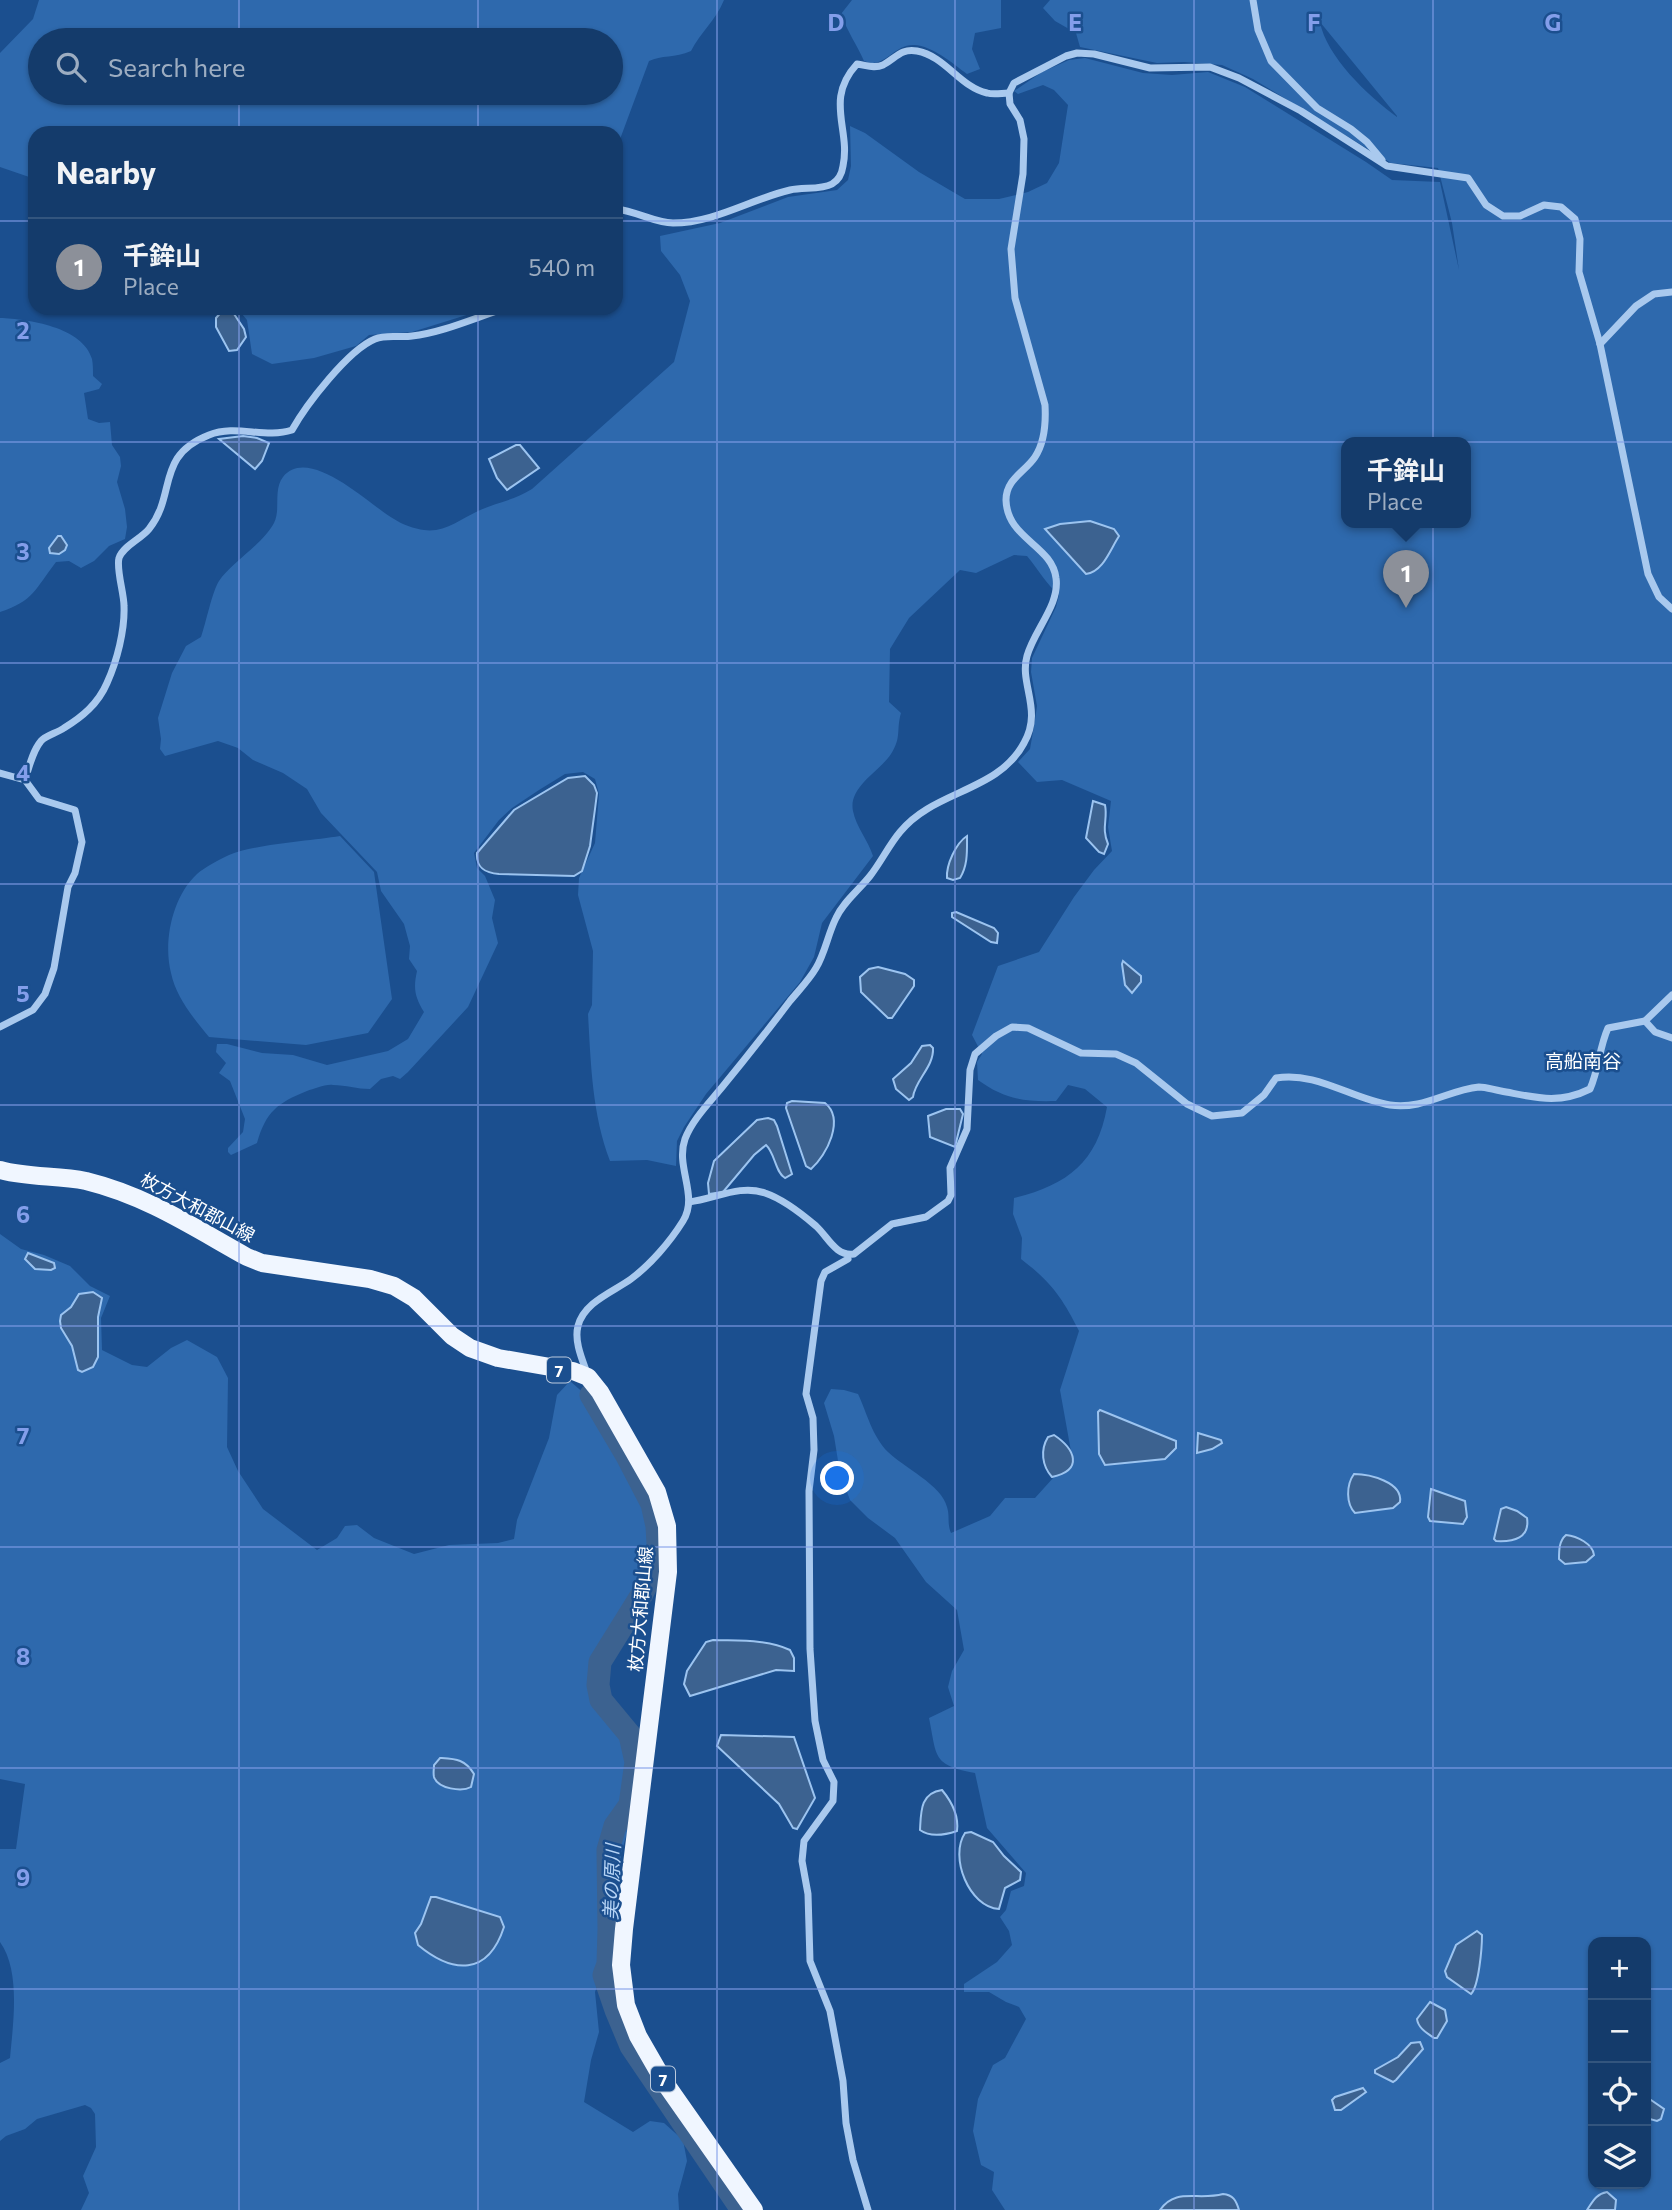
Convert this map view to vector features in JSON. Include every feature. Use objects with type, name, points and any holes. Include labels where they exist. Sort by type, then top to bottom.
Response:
[{"type":"main road","name":"枚方大和郡山線","points":[[0,1170],[83,1181],[130,1194],[162,1208],[262,1263],[370,1279],[394,1286],[414,1298],[452,1336],[470,1348],[498,1358],[573,1371],[589,1377],[600,1392],[657,1492],[667,1526],[668,1572],[624,1929],[621,1965],[626,2006],[638,2036],[665,2083],[754,2210]]},
{"type":"street","points":[[1253,0],[1258,30],[1271,61],[1317,108],[1367,142],[1387,166]]},
{"type":"street","points":[[623,210],[670,223],[689,222],[707,219],[792,190],[831,185],[839,179],[844,156],[839,99],[852,69],[857,64],[872,67],[882,65],[898,53],[918,51],[930,55],[978,90],[989,94],[1009,93]]},
{"type":"street","points":[[589,1377],[579,1348],[578,1325],[593,1304],[633,1278],[684,1220],[689,1202],[683,1169],[685,1140],[703,1110],[816,967],[837,915],[870,876],[900,831],[930,805],[987,780],[1012,763],[1026,741],[1032,719],[1032,703],[1025,669],[1026,657],[1053,599],[1056,578],[1049,560],[1016,530],[1008,516],[1006,496],[1012,480],[1034,459],[1043,443],[1046,416],[1015,298],[1011,248],[1023,174],[1024,139],[1020,120],[1010,104],[1009,93],[1014,83],[1077,53],[1094,54],[1150,68],[1210,67],[1239,78],[1301,111],[1387,166],[1468,178],[1486,205],[1503,216],[1520,216],[1544,205],[1562,207],[1576,219],[1580,239],[1579,272],[1600,344],[1648,575],[1659,597],[1672,609]]},
{"type":"street","points":[[1600,344],[1636,306],[1654,294],[1672,292]]},
{"type":"street","points":[[25,780],[33,755],[42,739],[85,714],[97,701],[108,682],[122,630],[124,606],[118,560],[122,552],[149,529],[160,508],[174,462],[183,449],[211,434],[229,430],[279,435],[292,430],[304,409],[364,344],[377,337],[422,334],[483,315]]},
{"type":"street","points":[[0,773],[25,780],[39,799],[75,810],[82,842],[75,873],[68,887],[54,968],[45,994],[33,1010],[0,1027]]},
{"type":"street","points":[[689,1202],[749,1189],[767,1193],[800,1214],[818,1228],[833,1246],[848,1255],[854,1254],[892,1224],[926,1217],[948,1201],[951,1195],[950,1168],[967,1129],[970,1070],[975,1054],[996,1036],[1012,1027],[1028,1028],[1081,1054],[1116,1054],[1136,1063],[1187,1104],[1212,1116],[1226,1116],[1242,1113],[1255,1104],[1276,1078],[1286,1076],[1313,1079],[1360,1098],[1391,1105],[1422,1104],[1480,1087],[1543,1099],[1568,1099],[1590,1089],[1597,1073],[1601,1044],[1608,1028],[1645,1021],[1672,995]]},
{"type":"street","points":[[1645,1021],[1655,1032],[1672,1038]]},
{"type":"street","points":[[848,1259],[825,1272],[821,1281],[806,1394],[813,1419],[814,1450],[809,1491],[809,1564],[814,1709],[823,1760],[834,1782],[833,1801],[804,1841],[802,1861],[808,1894],[810,1961],[830,2011],[843,2081],[846,2123],[853,2160],[868,2210]]},
{"type":"shaded area","points":[[39,0],[724,0],[691,51],[649,61],[623,131],[623,126],[28,126],[28,177],[0,167],[0,53],[33,19]]},
{"type":"shaded area","points":[[852,0],[1001,0],[1001,28],[975,33],[972,49],[980,69],[967,74],[935,52],[914,45],[900,48],[884,60],[871,63],[864,61],[841,14]]},
{"type":"shaded area","points":[[1050,0],[1672,0],[1672,2210],[1005,2210],[992,2190],[994,2172],[981,2165],[973,2131],[978,2099],[993,2065],[1005,2058],[1026,2019],[1019,2007],[989,1992],[964,1992],[964,1984],[997,1962],[1012,1945],[1009,1931],[1000,1917],[1006,1910],[1011,1891],[1024,1886],[1026,1873],[987,1828],[975,1773],[951,1767],[939,1757],[936,1750],[929,1718],[954,1706],[948,1687],[952,1671],[964,1650],[957,1610],[926,1582],[895,1538],[868,1518],[850,1500],[840,1473],[834,1436],[824,1403],[831,1389],[858,1394],[882,1446],[930,1484],[944,1499],[951,1533],[990,1516],[1005,1498],[1035,1498],[1072,1457],[1060,1390],[1079,1331],[1055,1291],[1021,1259],[1022,1238],[1013,1214],[1014,1198],[1049,1186],[1077,1169],[1096,1143],[1107,1107],[1085,1089],[1068,1085],[1056,1101],[1025,1100],[997,1091],[978,1080],[977,1062],[982,1054],[972,1035],[998,966],[1039,952],[1074,897],[1112,851],[1108,827],[1111,801],[1062,780],[1037,782],[1018,762],[1030,749],[1037,706],[1031,672],[1032,658],[1059,595],[1027,556],[1014,555],[976,573],[960,570],[909,618],[890,649],[889,702],[901,713],[898,738],[891,754],[860,787],[853,802],[859,828],[873,856],[822,923],[814,957],[800,982],[706,1094],[684,1127],[677,1141],[676,1166],[647,1160],[610,1161],[599,1125],[593,1089],[588,1014],[592,1005],[593,951],[578,895],[579,878],[595,843],[599,794],[595,779],[583,772],[565,774],[512,808],[499,820],[474,853],[477,868],[485,876],[495,900],[492,918],[498,943],[468,1007],[408,1072],[400,1079],[393,1076],[381,1079],[370,1089],[330,1085],[297,1095],[280,1105],[269,1116],[257,1143],[231,1155],[228,1152],[228,1148],[243,1132],[245,1119],[230,1081],[219,1073],[226,1063],[216,1052],[217,1044],[262,1053],[293,1055],[327,1065],[388,1051],[408,1039],[424,1012],[416,993],[417,971],[409,959],[410,946],[404,924],[381,891],[377,872],[321,813],[307,789],[283,773],[253,760],[238,748],[218,741],[165,756],[160,749],[158,718],[172,673],[186,646],[201,637],[219,581],[274,523],[280,482],[294,469],[308,468],[324,473],[340,481],[397,521],[424,530],[445,527],[525,493],[674,362],[690,301],[680,275],[661,251],[660,236],[720,223],[788,197],[837,190],[848,180],[851,166],[850,126],[865,133],[919,172],[965,199],[999,199],[1028,192],[1047,183],[1059,163],[1068,105],[1054,90],[1043,85],[1018,94],[1014,91],[1042,72],[1069,60],[1085,58],[1143,73],[1172,75],[1208,72],[1245,87],[1392,180],[1440,182],[1459,270],[1452,223],[1438,168],[1391,163],[1253,79],[1222,65],[1157,63],[1080,47],[1076,33],[1055,21],[1043,8]],"holes":[[[1320,22],[1397,117],[1361,87],[1339,61],[1330,48]]]},
{"type":"shaded area","points":[[219,315],[235,315],[244,329],[246,337],[237,350],[229,351],[216,327]]},
{"type":"shaded area","points":[[243,315],[467,315],[412,332],[369,335],[356,346],[314,358],[272,364],[252,354],[247,320]]},
{"type":"shaded area","points":[[0,318],[25,320],[53,327],[78,339],[87,348],[92,359],[93,376],[102,384],[99,389],[84,393],[88,419],[99,423],[110,422],[112,445],[120,457],[117,482],[127,527],[125,539],[109,546],[94,561],[81,568],[69,561],[56,562],[27,598],[0,612]]},
{"type":"shaded area","points":[[243,436],[269,443],[262,461],[255,469],[219,439]]},
{"type":"shaded area","points":[[520,445],[539,468],[507,490],[497,478],[489,459]]},
{"type":"shaded area","points":[[1090,521],[1114,529],[1119,536],[1102,565],[1086,574],[1045,529],[1060,524]]},
{"type":"shaded area","points":[[58,536],[61,536],[67,545],[65,550],[59,554],[50,553],[49,548]]},
{"type":"shaded area","points":[[585,776],[594,785],[597,793],[590,846],[582,871],[574,876],[499,874],[486,871],[480,866],[477,853],[514,810],[568,778]]},
{"type":"shaded area","points":[[1093,801],[1105,805],[1105,833],[1108,844],[1104,854],[1086,838]]},
{"type":"shaded area","points":[[340,836],[374,872],[392,999],[368,1033],[306,1045],[209,1037],[181,999],[173,982],[169,961],[172,920],[188,884],[208,866],[240,851]]},
{"type":"shaded area","points":[[967,836],[963,873],[960,878],[947,878],[953,855]]},
{"type":"shaded area","points":[[956,912],[994,928],[998,933],[997,943],[991,942],[952,917],[952,913]]},
{"type":"shaded area","points":[[1123,961],[1141,976],[1141,982],[1132,993],[1125,985]]},
{"type":"shaded area","points":[[878,967],[905,974],[914,980],[914,986],[892,1018],[888,1018],[861,992],[860,977],[869,969]]},
{"type":"shaded area","points":[[930,1045],[933,1048],[931,1061],[909,1100],[896,1089],[893,1079],[911,1063],[922,1046]]},
{"type":"shaded area","points":[[787,1103],[825,1103],[834,1118],[828,1146],[811,1169],[806,1166],[786,1108]]},
{"type":"shaded area","points":[[946,1109],[960,1109],[963,1114],[955,1147],[930,1137],[928,1116]]},
{"type":"shaded area","points":[[757,1120],[774,1120],[777,1126],[792,1174],[785,1178],[782,1175],[766,1145],[754,1155],[723,1192],[709,1194],[708,1183],[714,1161]]},
{"type":"shaded area","points":[[0,1234],[21,1249],[70,1266],[90,1286],[110,1296],[101,1318],[102,1350],[132,1365],[147,1367],[171,1348],[187,1340],[217,1357],[228,1378],[227,1447],[238,1471],[263,1509],[317,1550],[337,1538],[345,1526],[357,1525],[374,1538],[414,1554],[449,1545],[498,1543],[514,1539],[517,1520],[549,1438],[557,1395],[570,1381],[587,1396],[654,1515],[656,1545],[650,1565],[607,1641],[595,1672],[593,1693],[601,1708],[631,1737],[639,1771],[632,1816],[621,1854],[611,1946],[595,1992],[599,2032],[584,2102],[633,2132],[650,2121],[664,2123],[683,2140],[687,2161],[678,2194],[679,2210],[81,2210],[89,2193],[83,2176],[96,2147],[95,2114],[91,2108],[85,2105],[37,2119],[25,2129],[0,2141],[0,2063],[10,2058],[14,1998],[11,1968],[0,1942],[0,1849],[16,1849],[25,1784],[0,1779]]},
{"type":"shaded area","points":[[28,1253],[54,1263],[55,1268],[35,1269],[25,1259]]},
{"type":"shaded area","points":[[93,1292],[102,1298],[98,1317],[98,1357],[93,1367],[82,1372],[78,1370],[72,1346],[61,1328],[60,1321],[61,1315],[71,1307],[79,1294]]},
{"type":"shaded area","points":[[1100,1410],[1176,1441],[1176,1448],[1165,1459],[1105,1465],[1099,1454]]},
{"type":"shaded area","points":[[1198,1433],[1221,1440],[1222,1443],[1197,1453]]},
{"type":"shaded area","points":[[1054,1435],[1067,1446],[1073,1459],[1069,1469],[1052,1477],[1046,1468],[1043,1452],[1048,1437]]},
{"type":"shaded area","points":[[1354,1474],[1391,1484],[1400,1495],[1400,1502],[1393,1508],[1355,1513],[1348,1494]]},
{"type":"shaded area","points":[[1431,1489],[1465,1501],[1467,1517],[1463,1524],[1430,1521],[1428,1517]]},
{"type":"shaded area","points":[[1506,1507],[1527,1518],[1526,1530],[1515,1539],[1496,1541],[1494,1539],[1501,1509]]},
{"type":"shaded area","points":[[1566,1535],[1584,1541],[1591,1547],[1594,1555],[1586,1562],[1565,1564],[1559,1559],[1559,1552]]},
{"type":"shaded area","points":[[752,1641],[781,1646],[790,1650],[794,1658],[794,1671],[776,1670],[690,1696],[684,1684],[687,1671],[706,1642]]},
{"type":"shaded area","points":[[721,1735],[794,1737],[815,1798],[797,1829],[793,1828],[779,1804],[717,1746]]},
{"type":"shaded area","points":[[440,1758],[467,1765],[474,1774],[471,1787],[451,1788],[436,1781],[434,1765]]},
{"type":"shaded area","points":[[942,1790],[954,1809],[957,1831],[938,1835],[924,1833],[920,1830],[923,1804],[929,1795]]},
{"type":"shaded area","points":[[971,1832],[993,1842],[1021,1872],[1020,1880],[1005,1888],[999,1909],[979,1900],[965,1879],[959,1855],[965,1833]]},
{"type":"shaded area","points":[[431,1897],[500,1917],[504,1927],[489,1955],[479,1962],[456,1965],[431,1955],[418,1945],[415,1933]]},
{"type":"shaded area","points":[[1477,1931],[1482,1935],[1481,1957],[1471,1994],[1447,1977],[1445,1971],[1456,1945]]},
{"type":"shaded area","points":[[1430,2002],[1445,2010],[1447,2021],[1437,2038],[1423,2030],[1417,2019]]},
{"type":"shaded area","points":[[1420,2042],[1423,2049],[1396,2080],[1393,2082],[1375,2073],[1375,2070],[1398,2057],[1411,2043]]},
{"type":"shaded area","points":[[1363,2088],[1366,2092],[1341,2110],[1335,2110],[1332,2100],[1335,2097]]},
{"type":"shaded area","points":[[1651,2100],[1664,2109],[1661,2119],[1651,2119]]},
{"type":"shaded area","points":[[1607,2192],[1616,2200],[1615,2210],[1587,2210],[1597,2196]]},
{"type":"shaded area","points":[[1223,2194],[1234,2199],[1239,2210],[1160,2210],[1166,2203],[1180,2197]]},
{"type":"waterway","name":"美の原川","points":[[591,1395],[652,1504],[658,1544],[655,1567],[641,1596],[600,1662],[598,1685],[601,1700],[630,1735],[636,1762],[630,1805],[615,1826],[608,1850],[608,1964],[604,1975],[631,2046],[742,2210]]},
{"type":"place","name":"千鉾山","points":[[1406,608]]},
{"type":"district","name":"高船南谷","points":[[1583,1060]]}]
